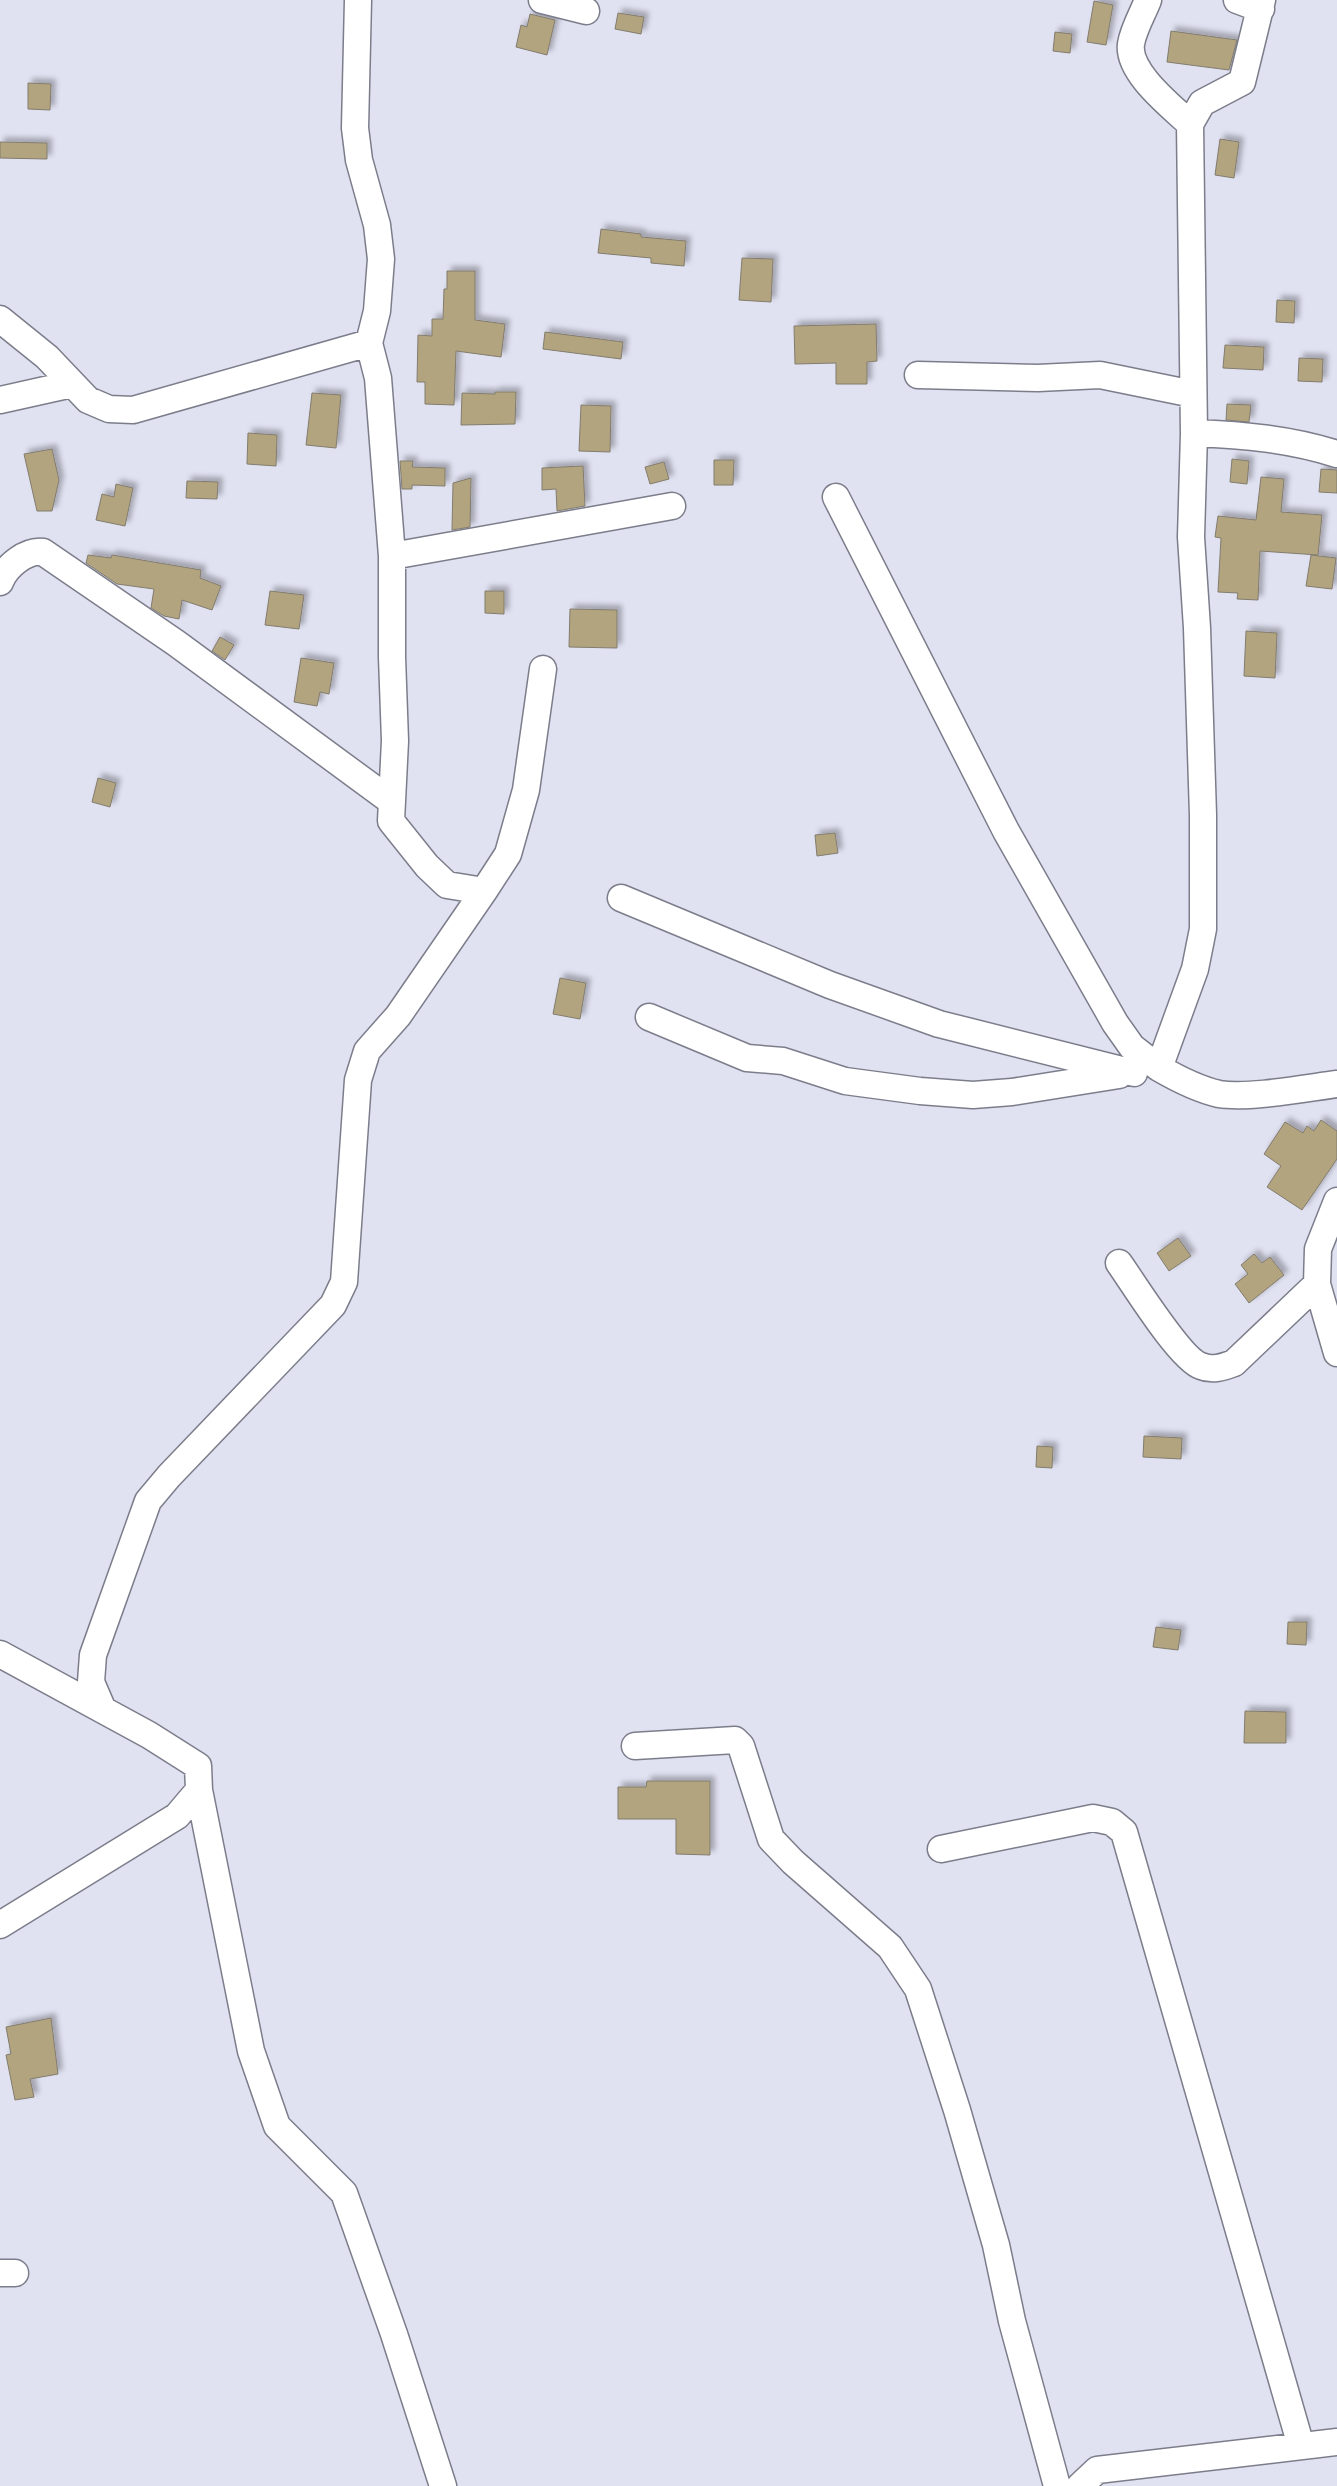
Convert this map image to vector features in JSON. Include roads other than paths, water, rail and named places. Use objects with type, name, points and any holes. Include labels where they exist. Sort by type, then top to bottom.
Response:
[{"type":"street","points":[[358,0],[355,128],[359,160],[377,225],[381,259],[377,312],[369,342],[378,378],[392,556],[392,658],[395,741],[391,821],[427,866],[448,885],[484,891]]},
{"type":"street","points":[[542,0],[586,11]]},
{"type":"street","points":[[1148,0],[1131,44],[1133,63],[1152,87],[1190,124]]},
{"type":"street","points":[[1147,1071],[1195,969],[1203,929],[1202,806],[1197,628],[1192,537],[1194,433],[1190,124],[1202,103],[1242,82],[1262,5],[1237,0]]},
{"type":"street","points":[[0,319],[47,357],[88,400],[108,409],[133,410],[369,342]]},
{"type":"street","points":[[918,375],[1038,378],[1100,375],[1193,394]]},
{"type":"street","points":[[0,400],[72,384]]},
{"type":"street","points":[[1194,433],[1265,437],[1296,442],[1337,454]]},
{"type":"street","points":[[836,497],[1006,831],[1115,1023],[1147,1071]]},
{"type":"street","points":[[392,556],[672,506]]},
{"type":"street","points":[[0,582],[3,574],[26,554],[43,552],[176,643],[391,801]]},
{"type":"street","points":[[103,1710],[92,1682],[93,1654],[148,1501],[169,1476],[333,1304],[344,1282],[358,1080],[367,1051],[398,1016],[508,854],[526,790],[543,669]]},
{"type":"street","points":[[621,898],[830,986],[939,1024],[1147,1071],[1220,1094],[1262,1093],[1337,1084]]},
{"type":"street","points":[[649,1017],[747,1058],[783,1061],[845,1081],[920,1092],[973,1095],[1012,1092],[1085,1079],[1147,1071]]},
{"type":"street","points":[[1337,1201],[1318,1249],[1317,1284],[1337,1353]]},
{"type":"street","points":[[1119,1263],[1180,1350],[1199,1366],[1219,1369],[1234,1362],[1317,1284]]},
{"type":"street","points":[[0,1654],[149,1735],[198,1766],[199,1790],[251,2051],[277,2126],[344,2193],[394,2334],[443,2486]]},
{"type":"street","points":[[635,1746],[735,1740],[741,1746],[771,1839],[793,1862],[890,1947],[918,1989],[957,2110],[996,2245],[1012,2321],[1057,2486]]},
{"type":"street","points":[[0,1924],[177,1816],[199,1790]]},
{"type":"street","points":[[941,1849],[1093,1818],[1112,1822],[1124,1832],[1301,2446]]},
{"type":"street","points":[[1080,2486],[1096,2470],[1337,2442]]}]
